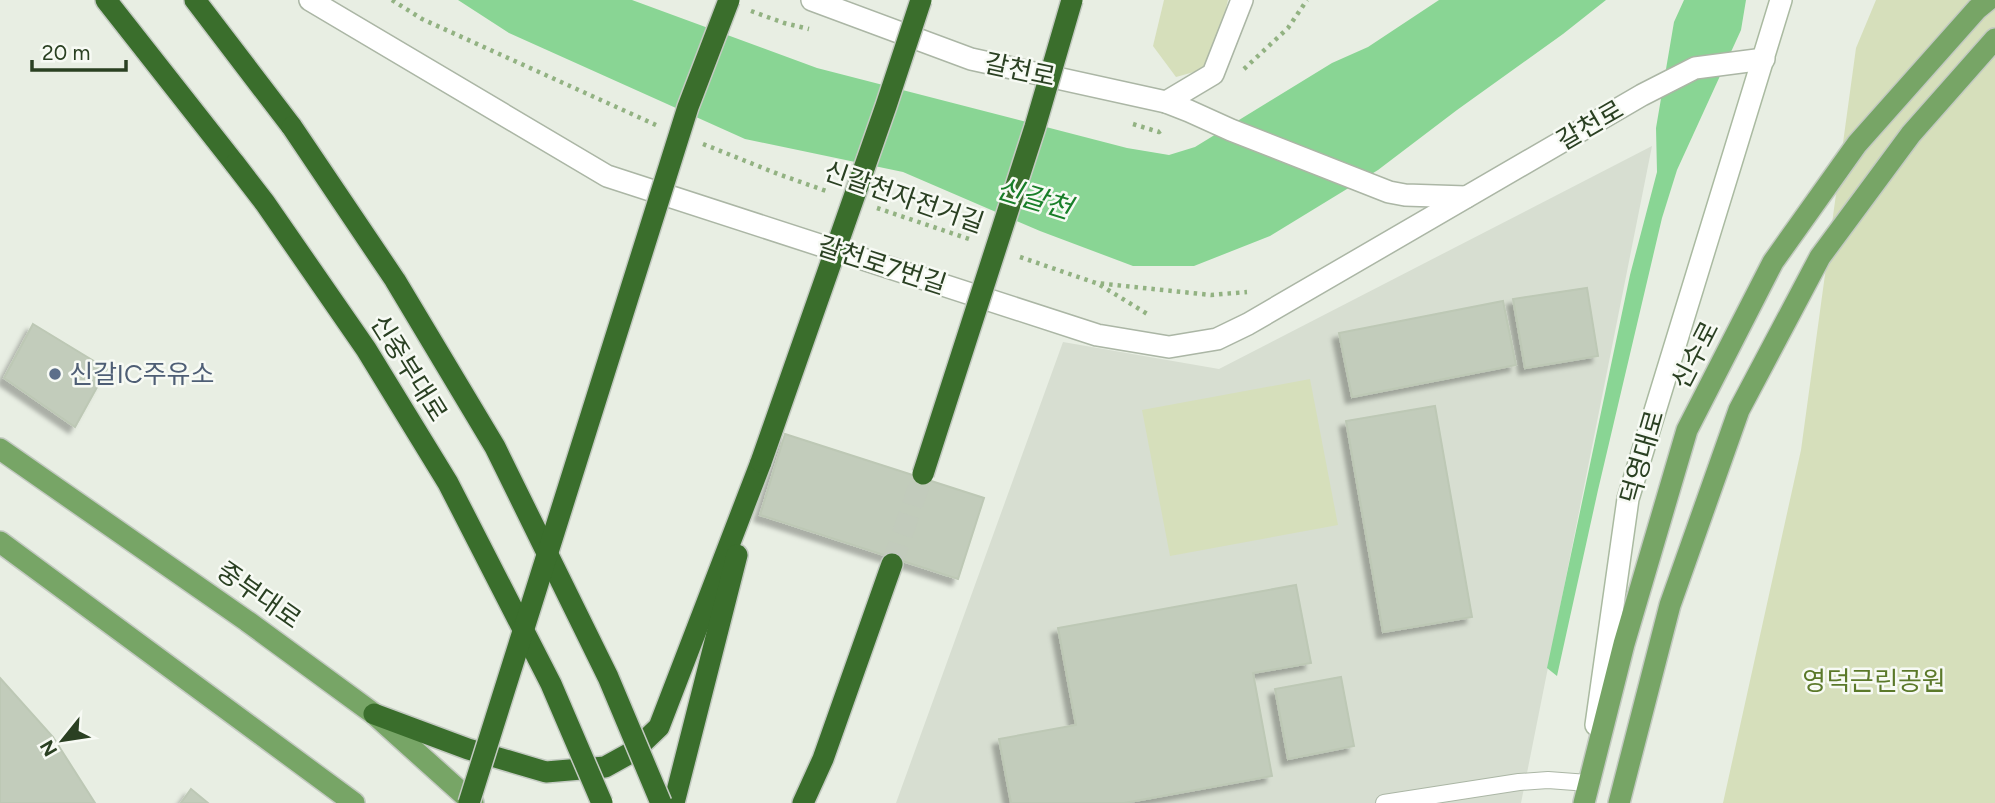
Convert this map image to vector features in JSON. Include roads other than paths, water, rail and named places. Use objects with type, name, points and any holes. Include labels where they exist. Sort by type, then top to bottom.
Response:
[{"type":"highway","name":"신중부대로","points":[[106,0],[265,203],[366,349],[448,483],[551,684],[602,803]]},
{"type":"highway","name":"신중부대로","points":[[195,0],[292,127],[380,258],[495,447],[608,677],[661,803]]},
{"type":"highway","points":[[471,803],[688,107],[729,0]]},
{"type":"highway","points":[[374,713],[468,749],[546,772],[605,767],[634,751],[659,727],[761,462],[921,0]]},
{"type":"highway","points":[[923,474],[1035,127],[1072,0]]},
{"type":"highway","points":[[674,803],[761,462]]},
{"type":"highway","points":[[803,803],[823,759],[892,564]]},
{"type":"main road","name":"신수로","points":[[1584,796],[1624,644],[1693,418],[1773,262],[1857,144],[1987,0]]},
{"type":"main road","points":[[1619,803],[1670,604],[1739,410],[1821,257],[1912,134],[1995,39]]},
{"type":"main road","name":"중부대로","points":[[0,449],[374,713],[471,803]]},
{"type":"main road","points":[[0,542],[354,803]]},
{"type":"main road","points":[[322,779],[338,803]]},
{"type":"street","name":"갈천로7번길","points":[[310,0],[607,176],[1097,335],[1169,347],[1217,339],[1248,324],[1466,197]]},
{"type":"street","name":"갈천로","points":[[811,0],[971,59],[1166,102],[1231,131],[1389,192],[1405,195],[1466,197],[1642,95],[1695,68],[1764,59]]},
{"type":"street","points":[[1166,102],[1213,74],[1242,0]]},
{"type":"street","name":"덕영대로","points":[[1584,796],[1628,499],[1781,0]]},
{"type":"lane","points":[[1384,803],[1438,799],[1519,782],[1548,780],[1584,796]]},
{"type":"water","name":"신갈천","points":[[458,0],[632,0],[817,68],[1127,148],[1169,155],[1195,147],[1332,63],[1368,47],[1439,0],[1606,0],[1378,170],[1270,236],[1194,266],[1133,266],[1040,231],[903,172],[745,139],[509,33]]},
{"type":"water","points":[[1684,0],[1746,0],[1741,30],[1677,170],[1662,218],[1557,676],[1547,668],[1630,275],[1657,172],[1656,128],[1674,22]]},
{"type":"tunnel","points":[[892,564],[923,474]]},
{"type":"place","name":"신갈IC주유소","points":[[55,374]]},
{"type":"park label","name":"영덕근린공원","points":[[1874,681]]}]
